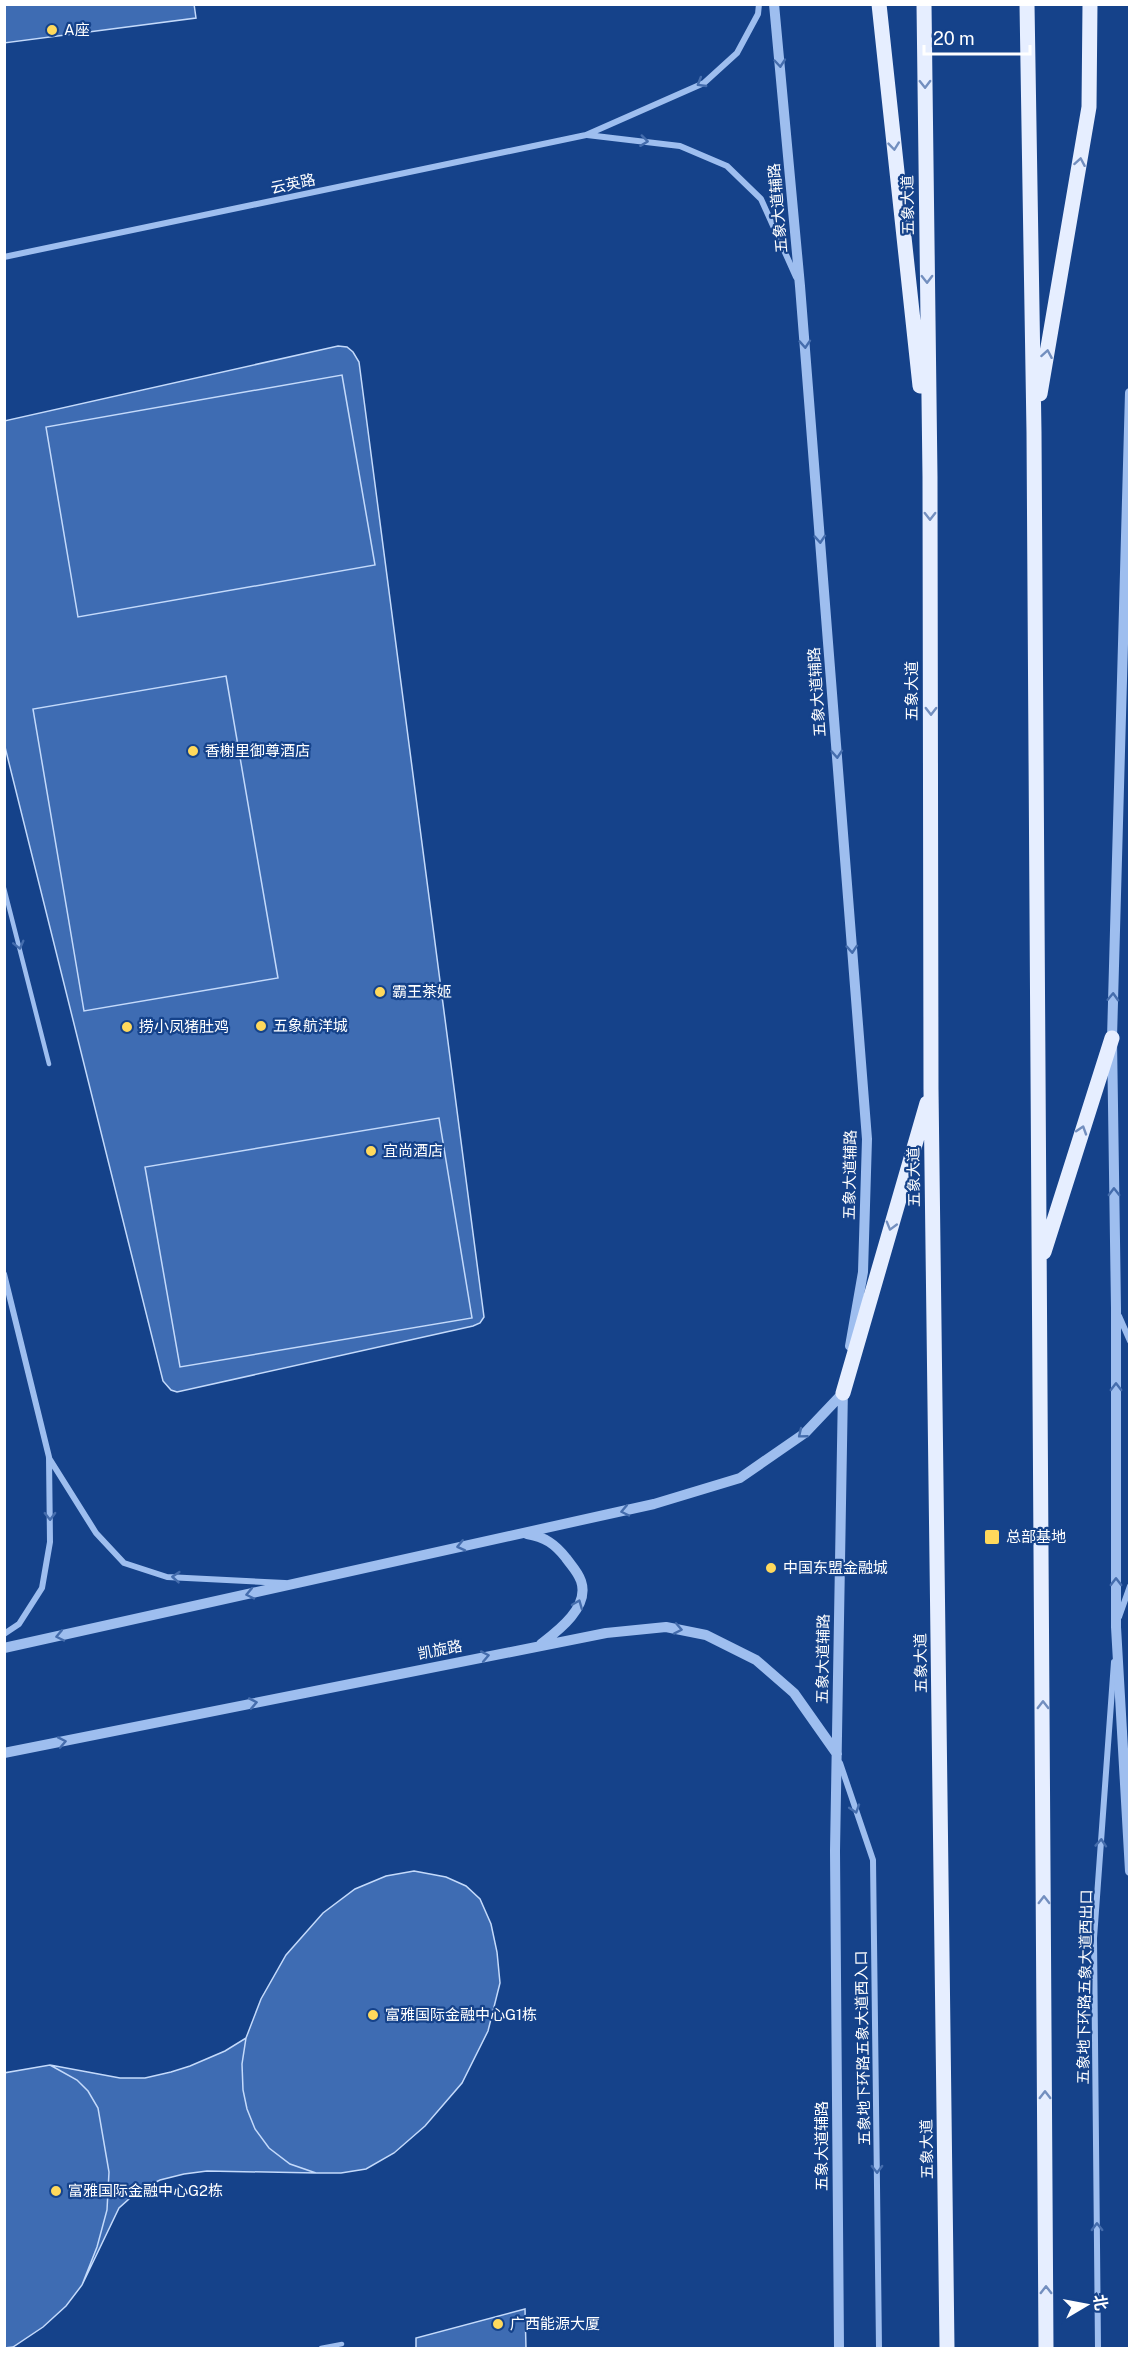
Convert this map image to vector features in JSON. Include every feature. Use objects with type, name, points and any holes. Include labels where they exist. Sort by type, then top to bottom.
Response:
[{"type":"main road","points":[[879,4],[930,477]]},
{"type":"main road","name":"五象大道","points":[[924,4],[930,477],[931,1089],[947,2349]]},
{"type":"main road","points":[[1027,4],[1034,432],[1046,2349]]},
{"type":"main road","points":[[1034,432],[1089,107],[1090,4]]},
{"type":"main road","points":[[1039,1266],[1112,1038]]},
{"type":"main road","points":[[843,1393],[931,1089]]},
{"type":"street","points":[[586,135],[704,83],[737,53],[758,14],[759,4]]},
{"type":"street","name":"五象大道辅路","points":[[774,4],[800,286],[867,1139],[863,1272],[843,1393],[835,1851],[839,2349]]},
{"type":"street","points":[[586,135],[680,146],[727,166],[761,199],[800,286]]},
{"type":"street","name":"云英路","points":[[4,257],[586,135]]},
{"type":"street","points":[[1130,393],[1112,1038],[1116,1308],[1116,1627],[1130,1871]]},
{"type":"street","points":[[4,1274],[49,1457],[50,1542],[42,1588],[19,1624],[4,1634]]},
{"type":"street","points":[[1116,1308],[1130,1341]]},
{"type":"street","points":[[4,1648],[654,1504],[740,1478],[805,1433],[843,1393]]},
{"type":"street","points":[[49,1457],[96,1533],[124,1563],[167,1577],[297,1583]]},
{"type":"street","points":[[518,1533],[541,1536],[557,1547],[582,1582],[582,1592],[575,1612],[566,1624],[539,1646]]},
{"type":"street","name":"五象地下环路五象大道西出口","points":[[1098,2349],[1094,1938],[1116,1627],[1130,1586]]},
{"type":"street","name":"凯旋路","points":[[4,1753],[606,1633],[666,1627],[706,1635],[756,1660],[794,1693],[837,1754]]},
{"type":"street","name":"五象地下环路五象大道西入口","points":[[837,1754],[873,1860],[879,2349]]},
{"type":"lane","points":[[4,888],[49,1064]]},
{"type":"lane","points":[[321,2349],[342,2344]]},
{"type":"building","name":"A座","points":[[4,4],[194,4],[196,18],[4,43]]},
{"type":"building","name":"五象航洋城","points":[[338,346],[347,347],[359,362],[484,1317],[480,1323],[473,1326],[177,1392],[171,1390],[163,1381],[4,743],[4,421]]},
{"type":"building","points":[[342,375],[375,565],[78,617],[46,427]]},
{"type":"building","points":[[226,676],[278,978],[84,1011],[33,709]]},
{"type":"building","points":[[439,1118],[472,1318],[180,1367],[145,1167]]},
{"type":"building","name":"富雅国际金融中心G1栋","points":[[414,1871],[446,1877],[466,1886],[480,1899],[491,1924],[500,1983],[488,2031],[462,2083],[425,2126],[394,2153],[366,2169],[341,2173],[316,2173],[290,2164],[269,2148],[255,2129],[243,2090],[242,2064],[246,2038],[261,1999],[286,1955],[323,1913],[355,1889],[386,1876]]},
{"type":"building","points":[[246,2038],[242,2064],[243,2090],[255,2129],[269,2148],[290,2164],[316,2173],[207,2171],[160,2180],[138,2191],[119,2208],[82,2285],[97,2247],[107,2210],[109,2172],[98,2108],[88,2091],[77,2080],[50,2065],[120,2078],[145,2078],[190,2066],[225,2051]]},
{"type":"building","name":"富雅国际金融中心G2栋","points":[[50,2065],[77,2080],[88,2091],[98,2108],[109,2172],[107,2210],[97,2247],[82,2285],[66,2306],[43,2327],[13,2347],[4,2348],[4,2073]]},
{"type":"building","name":"广西能源大厦","points":[[525,2309],[526,2348],[416,2348],[416,2338]]},
{"type":"place","name":"A座","points":[[52,30]]},
{"type":"place","name":"香榭里御尊酒店","points":[[193,751]]},
{"type":"place","name":"霸王茶姬","points":[[380,992]]},
{"type":"place","name":"五象航洋城","points":[[261,1026]]},
{"type":"place","name":"捞小凤猪肚鸡","points":[[127,1027]]},
{"type":"place","name":"宜尚酒店","points":[[371,1151]]},
{"type":"place","name":"总部基地","points":[[992,1537]]},
{"type":"place","name":"中国东盟金融城","points":[[771,1568]]},
{"type":"place","name":"富雅国际金融中心G1栋","points":[[373,2015]]},
{"type":"place","name":"富雅国际金融中心G2栋","points":[[56,2191]]},
{"type":"place","name":"广西能源大厦","points":[[498,2324]]}]
